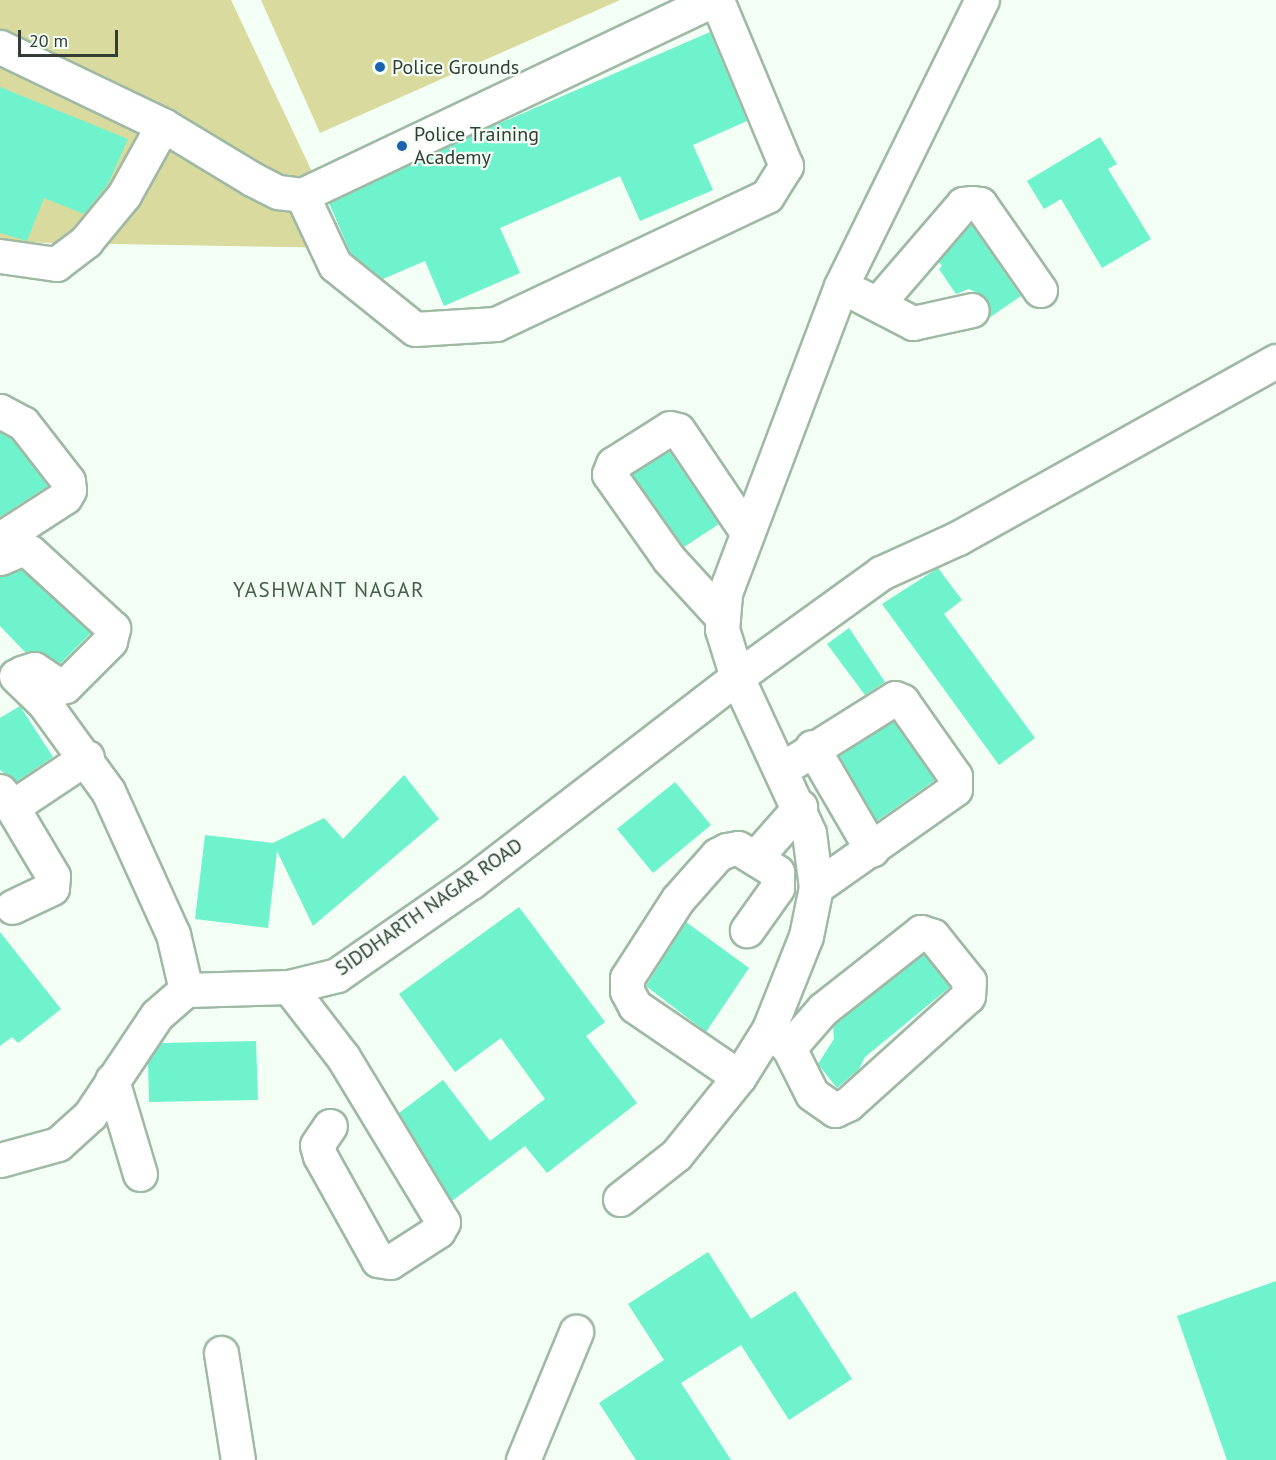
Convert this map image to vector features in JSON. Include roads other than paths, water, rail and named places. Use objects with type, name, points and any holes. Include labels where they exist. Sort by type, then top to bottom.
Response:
[{"type":"street","points":[[0,47],[163,125],[252,179],[278,192],[302,195],[715,0],[786,166],[767,196],[496,324],[415,329],[335,265],[302,195]]},
{"type":"street","points":[[620,1199],[676,1155],[739,1077],[779,1039],[823,1009],[921,932],[933,936],[969,981],[968,996],[848,1104],[835,1110],[812,1094],[779,1039],[806,936],[816,887],[809,833],[800,807],[737,677],[722,629],[725,593],[746,531],[841,286],[982,0]]},
{"type":"street","points":[[0,256],[56,264],[86,241],[124,195],[163,125]]},
{"type":"street","points":[[877,304],[963,204],[973,203],[980,204],[1041,290]]},
{"type":"street","points":[[841,286],[913,323],[972,310]]},
{"type":"street","name":"SIDDHARTH NAGAR ROAD","points":[[186,990],[289,987],[338,975],[471,882],[737,677],[881,573],[958,538],[1276,362]]},
{"type":"street","points":[[0,411],[23,423],[68,481],[69,490],[65,497],[0,539]]},
{"type":"street","points":[[723,618],[669,559],[609,474],[614,464],[670,428],[678,430],[746,531]]},
{"type":"street","points":[[0,558],[23,548],[30,552],[113,628],[110,641],[61,687],[60,723]]},
{"type":"street","points":[[0,1159],[58,1144],[90,1115],[157,1014],[186,990],[173,934],[145,866],[108,790],[87,757],[60,723],[8,681],[34,669],[61,687]]},
{"type":"street","points":[[782,769],[812,747],[895,698],[902,701],[955,776],[955,789],[872,850],[816,887]]},
{"type":"street","points":[[812,747],[872,850]]},
{"type":"street","points":[[12,907],[52,888],[53,876],[6,799],[87,757]]},
{"type":"street","points":[[756,856],[800,807]]},
{"type":"street","points":[[739,1077],[635,1006],[627,992],[627,978],[678,899],[717,855],[738,848],[756,856],[777,872],[777,888],[747,930]]},
{"type":"street","points":[[289,987],[343,1057],[443,1222],[438,1231],[390,1262],[378,1260],[320,1156],[317,1145],[330,1126]]},
{"type":"street","points":[[112,1080],[140,1174]]},
{"type":"street","points":[[523,1460],[576,1332]]},
{"type":"street","points":[[221,1353],[238,1460]]},
{"type":"place","name":"Police Grounds","points":[[380,67]]},
{"type":"place","name":"Police Training Academy","points":[[402,146]]},
{"type":"district","name":"YASHWANT NAGAR","points":[[329,590]]}]
